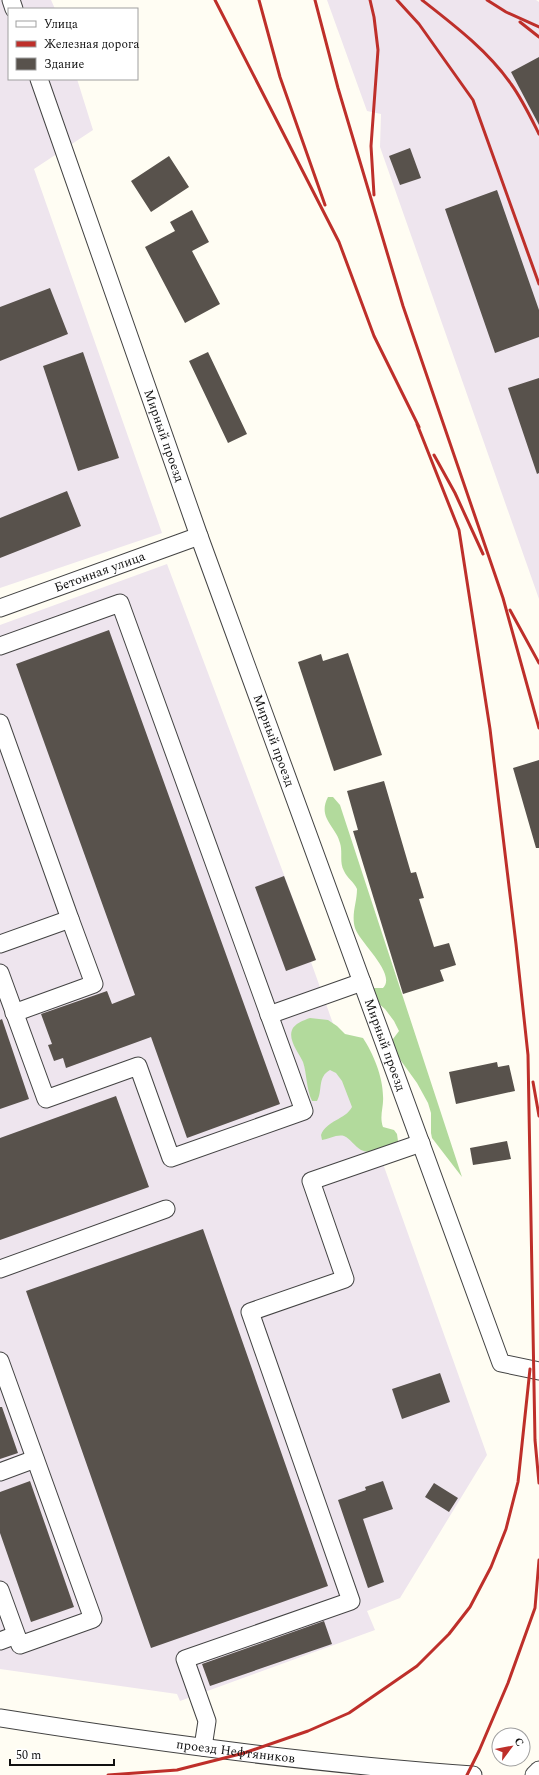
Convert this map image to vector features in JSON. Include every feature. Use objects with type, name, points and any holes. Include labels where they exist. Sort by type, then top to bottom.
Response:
[{"type":"street","name":"Мирный проезд","points":[[39,80],[199,536],[501,1363],[539,1371]]},
{"type":"street","name":"Бетонная улица","points":[[0,608],[199,536]]},
{"type":"street","points":[[0,646],[120,603],[304,1111],[171,1158],[138,1066],[46,1099],[0,973]]},
{"type":"street","points":[[0,723],[94,984],[14,1013]]},
{"type":"street","points":[[0,944],[70,918]]},
{"type":"street","points":[[269,1015],[362,982]]},
{"type":"street","points":[[203,1747],[207,1721],[185,1659],[351,1601],[250,1312],[345,1279],[311,1181],[421,1143]]},
{"type":"street","points":[[0,1269],[166,1210]]},
{"type":"street","points":[[0,1361],[93,1619],[20,1645],[0,1590]]},
{"type":"street","points":[[0,1472],[36,1459]]},
{"type":"street","points":[[0,1641],[16,1635]]},
{"type":"street","name":"проезд Нефтяников","points":[[0,1718],[203,1747],[304,1768],[473,1775]]},
{"type":"street","points":[[534,1775],[539,1770]]},
{"type":"shaded area","points":[[0,0],[51,0],[55,8],[8,8],[8,80],[77,80],[93,130],[34,169],[162,533],[0,588]]},
{"type":"shaded area","points":[[327,0],[536,0],[539,2],[539,599],[380,147],[381,114],[367,111]]},
{"type":"shaded area","points":[[167,564],[316,960],[311,962],[487,1455],[400,1598],[367,1611],[375,1630],[180,1701],[177,1694],[0,1669],[0,625]]},
{"type":"green space","points":[[328,797],[333,797],[340,805],[462,1177],[432,1138],[431,1113],[428,1103],[417,1083],[399,1058],[393,1044],[393,1039],[399,1031],[394,1021],[385,1009],[378,1003],[373,988],[383,988],[386,982],[385,975],[382,967],[355,928],[354,913],[357,889],[345,873],[341,861],[341,850],[338,837],[328,822],[326,816],[325,804]]},
{"type":"green space","points":[[310,1018],[328,1020],[345,1034],[363,1038],[374,1058],[383,1089],[381,1119],[383,1127],[394,1130],[397,1134],[398,1141],[395,1144],[386,1149],[370,1152],[356,1147],[344,1136],[336,1136],[322,1140],[321,1135],[327,1126],[345,1115],[352,1107],[342,1081],[336,1073],[330,1070],[323,1076],[317,1101],[312,1101],[303,1062],[291,1038],[293,1028],[302,1021]]},
{"type":"building","points":[[539,57],[539,125],[511,72]]},
{"type":"building","points":[[410,148],[421,178],[400,185],[389,156]]},
{"type":"building","points":[[169,156],[189,187],[151,212],[131,181]]},
{"type":"building","points":[[497,190],[539,310],[539,337],[495,353],[445,209]]},
{"type":"building","points":[[192,210],[209,242],[192,251],[220,304],[185,323],[145,247],[175,231],[170,222]]},
{"type":"building","points":[[50,288],[68,334],[0,361],[0,307]]},
{"type":"building","points":[[83,352],[119,458],[78,471],[43,366]]},
{"type":"building","points":[[208,352],[247,434],[228,443],[189,361]]},
{"type":"building","points":[[539,378],[539,473],[537,474],[508,388]]},
{"type":"building","points":[[67,491],[81,526],[0,558],[0,518]]},
{"type":"building","points":[[109,630],[280,1104],[187,1138],[151,1037],[66,1068],[63,1058],[54,1061],[48,1045],[52,1044],[41,1014],[107,991],[112,1004],[135,995],[16,664]]},
{"type":"building","points":[[348,653],[382,755],[334,771],[298,662],[321,654],[323,661]]},
{"type":"building","points":[[539,760],[539,848],[536,848],[513,768]]},
{"type":"building","points":[[384,781],[411,873],[416,872],[424,898],[419,899],[434,947],[449,943],[456,965],[440,970],[444,981],[403,994],[353,831],[358,830],[347,791]]},
{"type":"building","points":[[284,876],[316,960],[286,971],[255,887]]},
{"type":"building","points":[[2,1019],[29,1099],[0,1109],[0,1020]]},
{"type":"building","points":[[497,1062],[498,1067],[509,1065],[515,1091],[456,1104],[449,1072]]},
{"type":"building","points":[[116,1096],[149,1187],[0,1240],[0,1138]]},
{"type":"building","points":[[507,1141],[511,1159],[473,1165],[470,1148]]},
{"type":"building","points":[[203,1229],[328,1586],[151,1648],[26,1291]]},
{"type":"building","points":[[440,1373],[450,1402],[402,1419],[392,1389]]},
{"type":"building","points":[[0,1407],[2,1407],[18,1453],[0,1459]]},
{"type":"building","points":[[30,1481],[74,1607],[31,1622],[0,1533],[0,1492]]},
{"type":"building","points":[[383,1481],[393,1509],[363,1519],[384,1582],[368,1588],[338,1500],[366,1490],[365,1487]]},
{"type":"building","points":[[434,1483],[458,1498],[449,1512],[425,1497]]},
{"type":"building","points":[[324,1621],[332,1644],[210,1686],[202,1664]]},
{"type":"railway","points":[[215,0],[339,242],[374,336],[419,427]]},
{"type":"railway","points":[[259,0],[280,77],[325,205]]},
{"type":"railway","points":[[315,0],[338,88],[403,306],[503,598],[539,728]]},
{"type":"railway","points":[[370,0],[374,17],[378,50],[371,146],[374,195]]},
{"type":"railway","points":[[397,0],[419,24],[473,100],[539,284]]},
{"type":"railway","points":[[422,0],[470,39],[492,60],[515,90],[539,134]]},
{"type":"railway","points":[[487,0],[506,12],[539,27]]},
{"type":"railway","points":[[520,22],[539,37]]},
{"type":"railway","points":[[417,424],[459,530],[490,729],[516,944],[528,1055],[535,1440],[539,1483]]},
{"type":"railway","points":[[434,455],[455,493],[483,554]]},
{"type":"railway","points":[[510,610],[539,663]]},
{"type":"railway","points":[[533,1082],[539,1116]]},
{"type":"railway","points":[[108,1775],[177,1770],[244,1753],[308,1731],[349,1713],[417,1666],[449,1634],[470,1607],[491,1567],[506,1529],[518,1482],[530,1369]]},
{"type":"railway","points":[[467,1775],[508,1683],[535,1608],[539,1560]]}]
